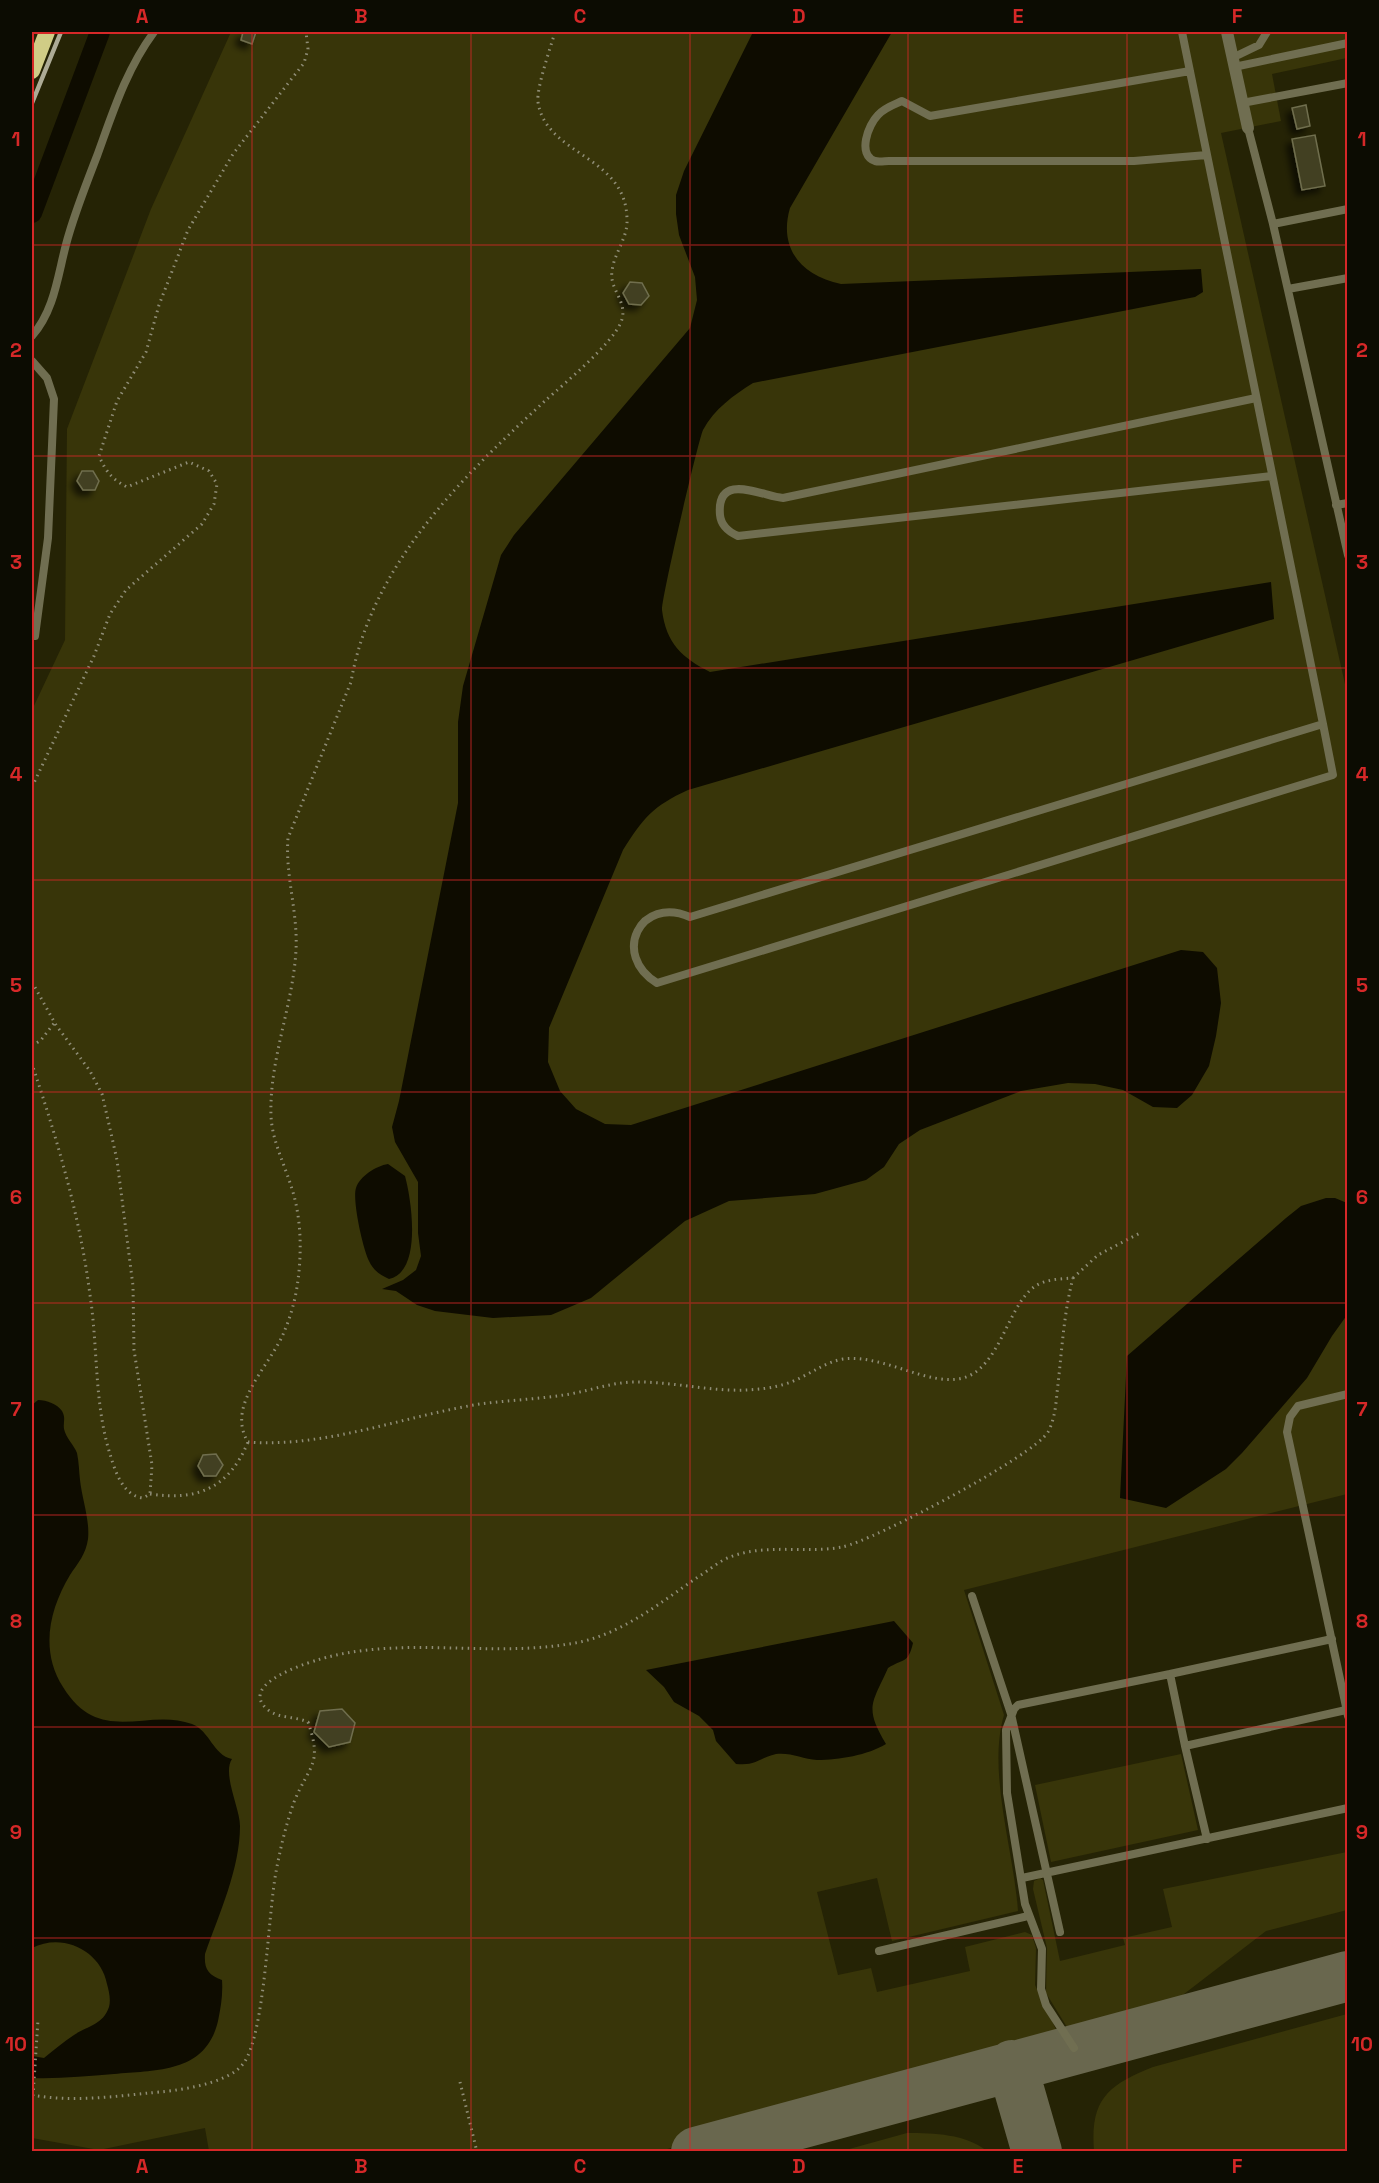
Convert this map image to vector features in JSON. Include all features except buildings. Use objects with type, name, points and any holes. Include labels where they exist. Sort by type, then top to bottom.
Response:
[{"type":"highway","points":[[32,71],[47,32]]},
{"type":"street","points":[[1227,32],[1248,128]]},
{"type":"lane","points":[[32,336],[45,319],[51,305],[69,233],[122,86],[135,58],[154,32]]},
{"type":"lane","points":[[1182,32],[1256,398],[1323,724],[1333,775],[657,983],[639,967],[634,956],[633,943],[637,931],[655,914],[666,911],[690,917],[1323,724]]},
{"type":"lane","points":[[1234,62],[1259,45],[1267,32]]},
{"type":"lane","points":[[1234,62],[1347,43]]},
{"type":"lane","points":[[1190,71],[930,116],[902,101],[876,117],[870,127],[866,146],[868,155],[875,161],[1134,161],[1207,155]]},
{"type":"lane","points":[[1242,103],[1347,83]]},
{"type":"lane","points":[[1248,128],[1273,224],[1347,555]]},
{"type":"lane","points":[[1273,224],[1347,209]]},
{"type":"lane","points":[[1288,289],[1347,278]]},
{"type":"lane","points":[[32,361],[47,378],[54,399],[48,538],[35,636]]},
{"type":"lane","points":[[1256,398],[783,498],[772,498],[746,488],[738,488],[731,491],[721,504],[721,520],[725,527],[738,536],[1272,476]]},
{"type":"lane","points":[[1336,505],[1347,503]]},
{"type":"lane","points":[[1185,1746],[1347,1713],[1287,1432],[1290,1417],[1298,1406],[1347,1394]]},
{"type":"lane","points":[[972,1596],[1011,1714],[1060,1932]]},
{"type":"lane","points":[[1074,2048],[1046,2005],[1041,1989],[1042,1949],[1039,1934],[1028,1916],[1007,1793],[1006,1730],[1011,1714],[1018,1705],[1332,1639]]},
{"type":"lane","points":[[1170,1674],[1207,1839]]},
{"type":"lane","points":[[1022,1878],[1347,1808]]},
{"type":"lane","points":[[879,1951],[1028,1916]]},
{"type":"path","points":[[32,787],[94,656],[110,614],[126,590],[202,524],[214,504],[217,484],[209,471],[200,466],[189,462],[175,466],[127,487],[115,481],[105,470],[99,456],[117,401],[146,352],[159,305],[188,230],[233,154],[304,63],[308,49],[306,32]]},
{"type":"path","points":[[248,1442],[242,1432],[240,1418],[246,1399],[284,1332],[298,1281],[300,1258],[297,1210],[271,1117],[273,1088],[296,950],[293,886],[287,858],[288,838],[351,682],[356,656],[366,626],[394,570],[423,528],[453,491],[573,375],[613,334],[622,320],[622,303],[612,285],[611,275],[627,221],[625,200],[615,179],[560,137],[544,121],[537,100],[555,32]]},
{"type":"path","points":[[32,982],[55,1022],[90,1071],[102,1094],[117,1160],[133,1286],[134,1350],[152,1465],[150,1494]]},
{"type":"path","points":[[32,1046],[41,1040],[55,1022]]},
{"type":"path","points":[[32,1064],[50,1117],[83,1247],[96,1340],[102,1423],[109,1453],[118,1477],[131,1495],[143,1498],[150,1494],[196,1494],[216,1486],[237,1463],[248,1442]]},
{"type":"path","points":[[38,2020],[32,2095],[67,2098],[168,2091],[206,2083],[234,2072],[243,2064],[256,2030],[276,1872],[294,1803],[314,1765],[315,1753],[308,1722],[273,1713],[264,1707],[260,1696],[264,1686],[274,1678],[313,1661],[383,1647],[524,1649],[583,1641],[618,1629],[650,1611],[728,1557],[754,1551],[841,1547],[860,1542],[906,1520],[1023,1455],[1048,1432],[1055,1414],[1067,1307],[1073,1278],[1098,1255],[1140,1233]]},
{"type":"path","points":[[248,1442],[264,1443],[327,1436],[480,1404],[573,1393],[606,1384],[654,1382],[716,1391],[761,1389],[802,1377],[831,1361],[851,1358],[887,1363],[936,1378],[963,1378],[986,1362],[1030,1291],[1046,1281],[1073,1278]]},
{"type":"path","points":[[460,2082],[477,2151]]},
{"type":"shaded area","points":[[231,32],[1347,32],[1347,58],[1272,74],[1281,121],[1221,133],[1347,693],[1347,1494],[964,1590],[1004,1715],[998,1761],[1018,1911],[892,1941],[877,1878],[817,1892],[838,1975],[871,1968],[877,1992],[970,1971],[965,1947],[1025,1932],[1032,1935],[1036,1948],[1035,1985],[1061,2040],[660,2151],[209,2151],[205,2128],[99,2150],[32,2138],[32,710],[65,640],[67,429],[151,209]]},
{"type":"shaded area","points":[[753,32],[892,32],[790,208],[787,236],[791,248],[796,258],[815,275],[841,284],[1201,269],[1203,292],[1195,297],[753,383],[725,403],[713,415],[703,430],[700,440],[663,600],[664,622],[677,648],[691,661],[710,672],[1271,582],[1274,619],[688,790],[666,802],[643,821],[623,850],[549,1028],[548,1062],[560,1091],[576,1109],[605,1124],[631,1125],[1181,950],[1203,952],[1217,968],[1221,1003],[1209,1066],[1192,1095],[1177,1108],[1153,1107],[1123,1090],[1095,1084],[1068,1083],[1021,1091],[920,1130],[899,1144],[884,1167],[866,1180],[815,1194],[729,1201],[685,1221],[591,1298],[551,1315],[493,1318],[435,1311],[417,1305],[396,1291],[382,1289],[403,1280],[416,1270],[421,1256],[418,1233],[418,1182],[395,1142],[392,1127],[458,803],[458,722],[463,686],[501,555],[514,535],[690,328],[697,300],[695,277],[679,235],[676,195],[684,171]]},
{"type":"shaded area","points":[[388,1164],[405,1176],[412,1218],[412,1235],[406,1264],[399,1274],[389,1279],[375,1270],[367,1255],[359,1224],[355,1194],[358,1184],[365,1176],[374,1169]]},
{"type":"shaded area","points":[[1326,1198],[1335,1198],[1347,1203],[1347,1315],[1307,1378],[1226,1469],[1166,1508],[1120,1498],[1127,1356],[1301,1206]]},
{"type":"shaded area","points":[[38,1400],[55,1404],[63,1413],[65,1432],[77,1453],[88,1524],[85,1549],[63,1588],[52,1616],[51,1659],[63,1687],[77,1705],[92,1716],[108,1721],[158,1719],[192,1724],[203,1732],[220,1753],[232,1759],[229,1773],[239,1819],[239,1842],[233,1875],[205,1954],[208,1971],[222,1980],[222,2000],[218,2021],[212,2038],[203,2051],[191,2060],[163,2069],[73,2077],[32,2078],[32,2056],[44,2058],[70,2038],[99,2021],[106,2013],[110,2001],[103,1972],[89,1954],[68,1944],[56,1942],[32,1948],[32,1405]]},
{"type":"shaded area","points":[[894,1621],[913,1643],[905,1660],[888,1668],[875,1698],[873,1713],[875,1722],[886,1744],[853,1756],[817,1760],[776,1754],[749,1764],[736,1764],[716,1741],[713,1730],[699,1716],[674,1702],[664,1687],[646,1670]]},
{"type":"shaded area","points":[[1181,1754],[1198,1830],[1051,1862],[1035,1785]]},
{"type":"shaded area","points":[[1347,1852],[1347,1910],[1266,1931],[1171,2004],[1140,2018],[1073,2037],[1046,1993],[1047,1948],[1033,1889],[1034,1881],[1040,1878],[1043,1880],[1060,1961],[1125,1945],[1123,1938],[1172,1927],[1163,1889]]},
{"type":"shaded area","points":[[1347,2014],[1347,2151],[1094,2151],[1095,2118],[1099,2106],[1105,2096],[1124,2080],[1153,2067]]},
{"type":"shaded area","points":[[907,2133],[939,2134],[959,2138],[987,2151],[842,2151]]},
{"type":"waterway","points":[[32,213],[100,32]]},
{"type":"taxiway","points":[[696,2152],[1348,1976]]},
{"type":"taxiway","points":[[1012,2065],[1037,2152]]},
{"type":"railway","points":[[32,103],[61,32]]}]
